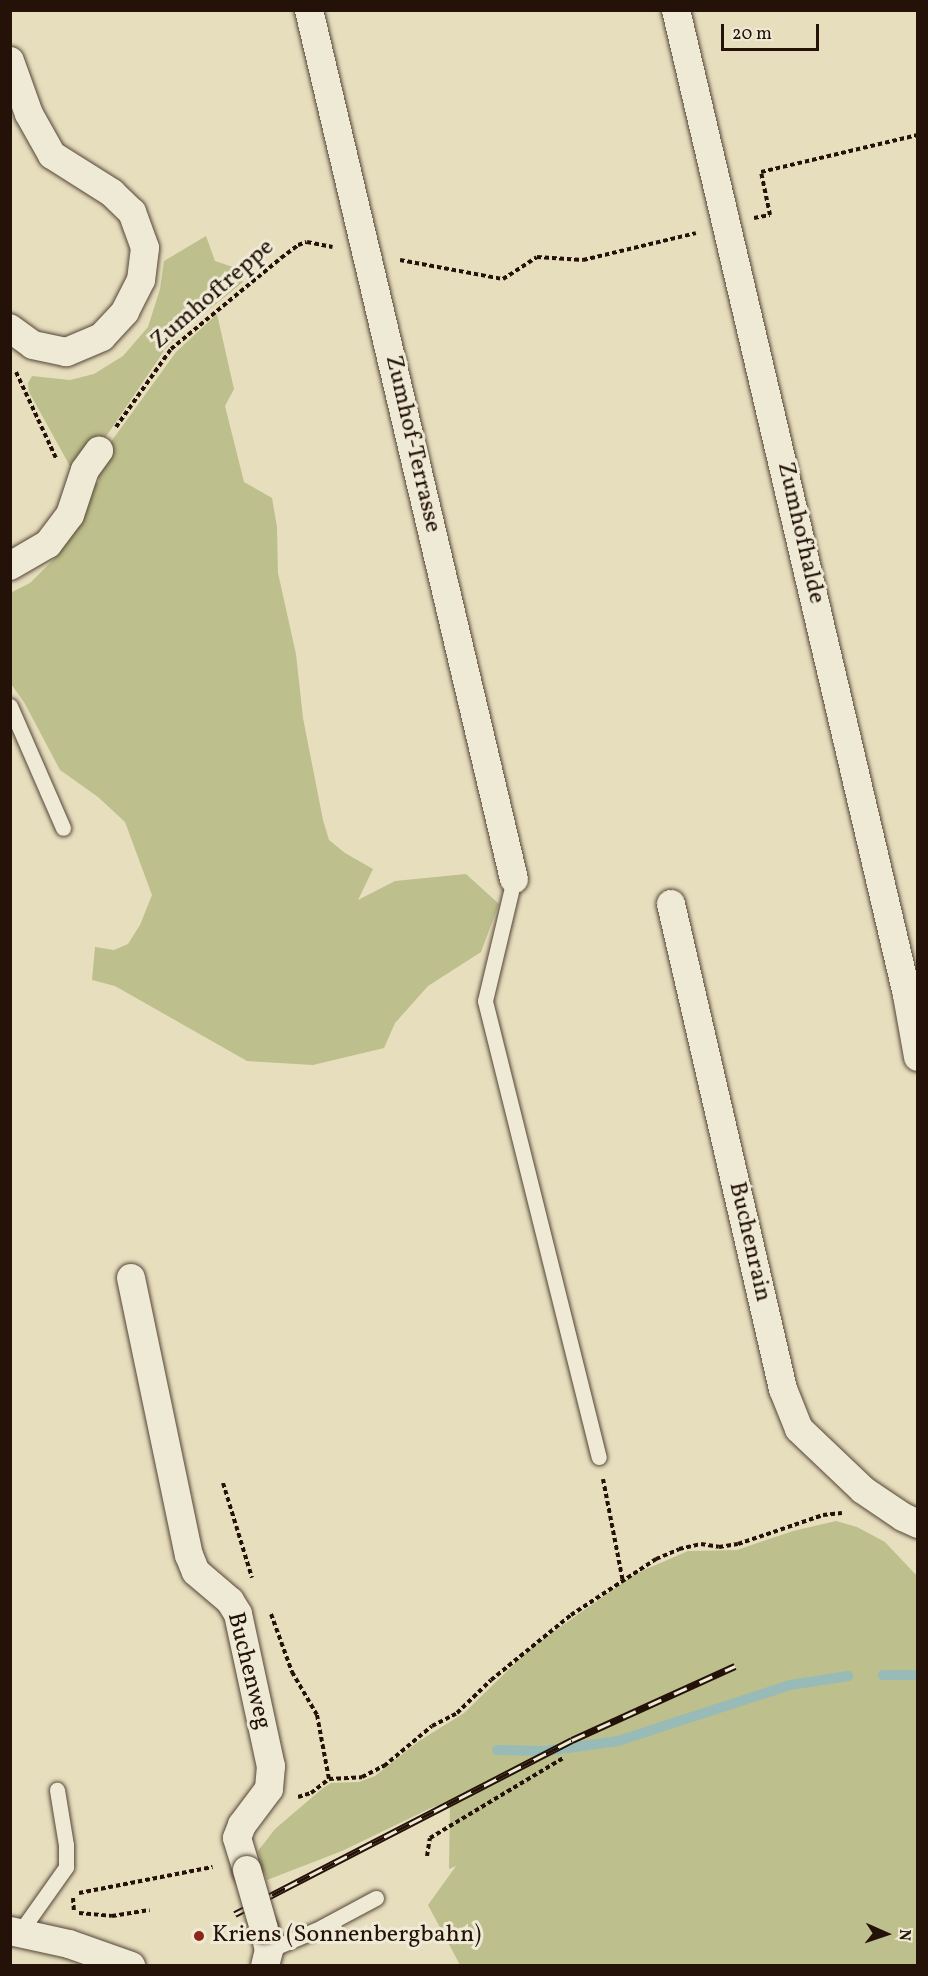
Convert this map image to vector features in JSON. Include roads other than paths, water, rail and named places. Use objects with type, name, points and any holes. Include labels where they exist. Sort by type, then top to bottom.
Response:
[{"type":"street","name":"Zumhof-Terrasse","points":[[309,10],[514,879]]},
{"type":"street","name":"Zumhofhalde","points":[[676,10],[902,972],[918,1057]]},
{"type":"street","points":[[10,62],[29,114],[52,155],[112,193],[132,212],[145,248],[141,280],[125,312],[102,337],[66,352],[33,345],[10,327]]},
{"type":"street","points":[[10,566],[48,544],[70,515],[85,470],[99,451]]},
{"type":"street","name":"Buchenrain","points":[[671,904],[783,1389],[799,1429],[862,1491],[918,1524]]},
{"type":"street","name":"Buchenweg","points":[[131,1278],[189,1556],[196,1572],[230,1601],[238,1614],[270,1766],[269,1789],[242,1825],[237,1838],[235,1867],[266,1948]]},
{"type":"street","points":[[21,1925],[131,1965]]},
{"type":"lane","points":[[10,706],[63,828]]},
{"type":"lane","points":[[514,879],[485,1000],[599,1456]]},
{"type":"lane","points":[[21,1925],[50,1892],[66,1868],[66,1845],[57,1790]]},
{"type":"lane","points":[[266,1948],[316,1930],[376,1898]]},
{"type":"waterway","points":[[883,1675],[918,1675]]},
{"type":"waterway","points":[[497,1750],[546,1751],[618,1741],[790,1685],[848,1676]]},
{"type":"railway","points":[[235,1914],[572,1740],[735,1666]]},
{"type":"place","name":"Kriens (Sonnenbergbahn)","points":[[199,1936]]}]
